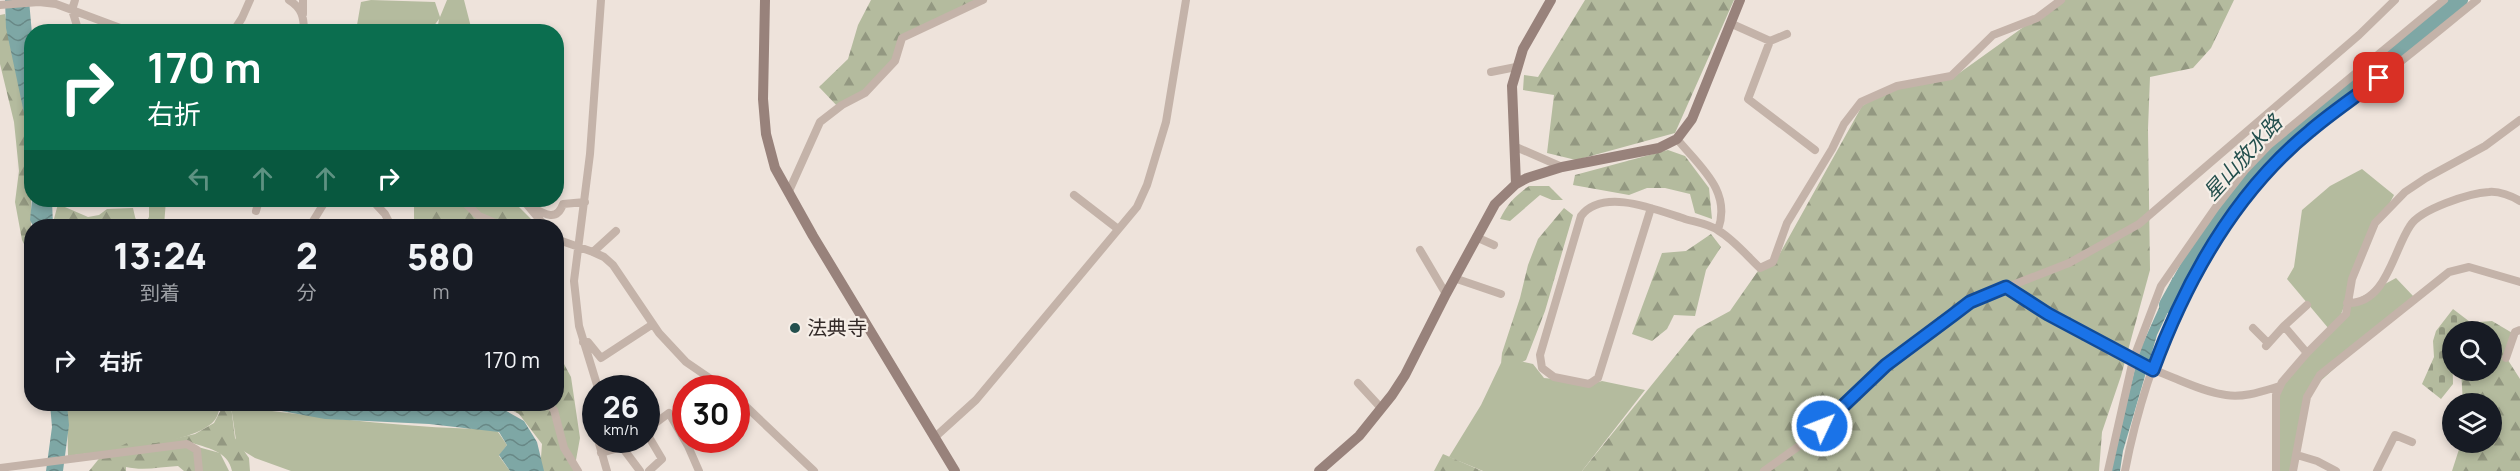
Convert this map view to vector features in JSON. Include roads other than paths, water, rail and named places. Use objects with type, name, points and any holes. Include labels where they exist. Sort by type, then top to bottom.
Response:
[{"type":"street","points":[[75,0],[72,10],[76,24]]},
{"type":"street","points":[[239,24],[250,0]]},
{"type":"street","points":[[289,0],[296,4],[303,15]]},
{"type":"street","points":[[303,0],[304,24]]},
{"type":"street","points":[[594,375],[583,342],[574,281],[585,202],[601,0]]},
{"type":"street","points":[[765,0],[763,99],[766,134],[775,168],[813,236],[955,471]]},
{"type":"street","points":[[789,191],[820,122],[842,105],[865,93],[895,61],[902,38],[983,0]]},
{"type":"street","points":[[934,438],[976,400],[1137,207],[1147,185],[1166,122],[1186,0]]},
{"type":"street","points":[[1516,184],[1512,86],[1523,49],[1551,0]]},
{"type":"street","points":[[1318,471],[1359,436],[1404,375],[1495,204],[1516,184],[1562,167],[1659,148],[1677,139],[1692,119],[1740,0]]},
{"type":"street","points":[[1651,208],[1598,378],[1589,384],[1554,377],[1542,369],[1540,355],[1581,216],[1585,211],[1600,204],[1631,201],[1718,230],[1760,268],[1773,262],[1787,223],[1832,149],[1844,124],[1862,102],[1897,86],[1951,76],[1993,35],[2037,18],[2061,0]]},
{"type":"street","points":[[1764,471],[1806,441],[1886,365],[1970,302],[2069,263],[2139,224],[2359,35],[2395,0]]},
{"type":"street","points":[[2108,471],[2133,360],[2161,286],[2189,243],[2245,171],[2269,145],[2444,0]]},
{"type":"street","points":[[2125,471],[2141,398],[2171,320],[2194,274],[2249,191],[2308,132],[2477,0]]},
{"type":"street","points":[[0,6],[39,2],[56,4],[110,24]]},
{"type":"street","points":[[1732,24],[1770,41],[1787,34]]},
{"type":"street","points":[[1770,41],[1748,99],[1815,150]]},
{"type":"street","points":[[1491,72],[1516,67]]},
{"type":"street","points":[[2276,471],[2275,404],[2280,386],[2307,353],[2338,325],[2346,314],[2352,279],[2375,223],[2405,192],[2485,146],[2520,120]]},
{"type":"street","points":[[1677,139],[1721,194],[1724,215],[1718,230]]},
{"type":"street","points":[[1516,147],[1562,167]]},
{"type":"street","points":[[2347,303],[2357,303],[2366,299],[2385,279],[2411,223],[2428,212],[2454,200],[2491,191],[2520,201]]},
{"type":"street","points":[[1074,195],[1118,230]]},
{"type":"street","points":[[564,204],[585,202]]},
{"type":"street","points":[[256,211],[257,207]]},
{"type":"street","points":[[378,207],[388,219]]},
{"type":"street","points":[[469,207],[486,219]]},
{"type":"street","points":[[528,207],[539,219]]},
{"type":"street","points":[[533,207],[549,216],[555,216],[562,207]]},
{"type":"street","points":[[593,252],[616,231]]},
{"type":"street","points":[[1476,237],[1494,245]]},
{"type":"street","points":[[564,241],[604,257],[613,265],[653,324],[686,362],[705,375]]},
{"type":"street","points":[[1420,250],[1446,294]]},
{"type":"street","points":[[2293,471],[2307,397],[2320,375],[2449,272],[2469,267],[2520,282]]},
{"type":"street","points":[[1454,278],[1501,294]]},
{"type":"street","points":[[2006,287],[2048,314],[2153,370],[2224,395],[2235,396],[2280,386]]},
{"type":"street","points":[[2253,328],[2267,345],[2307,305]]},
{"type":"street","points":[[583,342],[588,342],[601,358],[653,324]]},
{"type":"street","points":[[2284,326],[2307,353]]},
{"type":"street","points":[[2505,358],[2515,332],[2520,330]]},
{"type":"street","points":[[1358,383],[1381,408]]},
{"type":"street","points":[[750,410],[814,471]]},
{"type":"street","points":[[554,411],[564,448],[578,471]]},
{"type":"street","points":[[660,420],[669,413],[672,418]]},
{"type":"street","points":[[2377,471],[2396,435],[2412,442]]},
{"type":"street","points":[[0,468],[187,444],[197,450],[199,471]]},
{"type":"street","points":[[601,453],[607,471]]},
{"type":"street","points":[[626,453],[640,471]]},
{"type":"street","points":[[649,471],[662,459],[659,453]]},
{"type":"street","points":[[691,453],[699,471]]},
{"type":"street","points":[[2297,455],[2317,461],[2336,471]]},
{"type":"water","points":[[5,0],[29,0],[31,24],[24,24],[24,113],[6,28]]},
{"type":"water","points":[[31,207],[52,207],[53,219],[30,219]]},
{"type":"water","points":[[2173,277],[2179,289],[2157,335],[2123,451],[2120,471],[2110,471],[2139,352]]},
{"type":"water","points":[[51,411],[68,411],[69,425],[63,471],[46,471],[52,427]]},
{"type":"water","points":[[281,411],[506,411],[524,421],[537,442],[544,471],[510,471],[499,455],[507,445],[499,432],[429,424],[325,419]]},
{"type":"waterway","name":"星山放水路","points":[[2167,305],[2207,233],[2228,203],[2280,144],[2460,0]]},
{"type":"place","name":"法典寺","points":[[795,328]]}]
